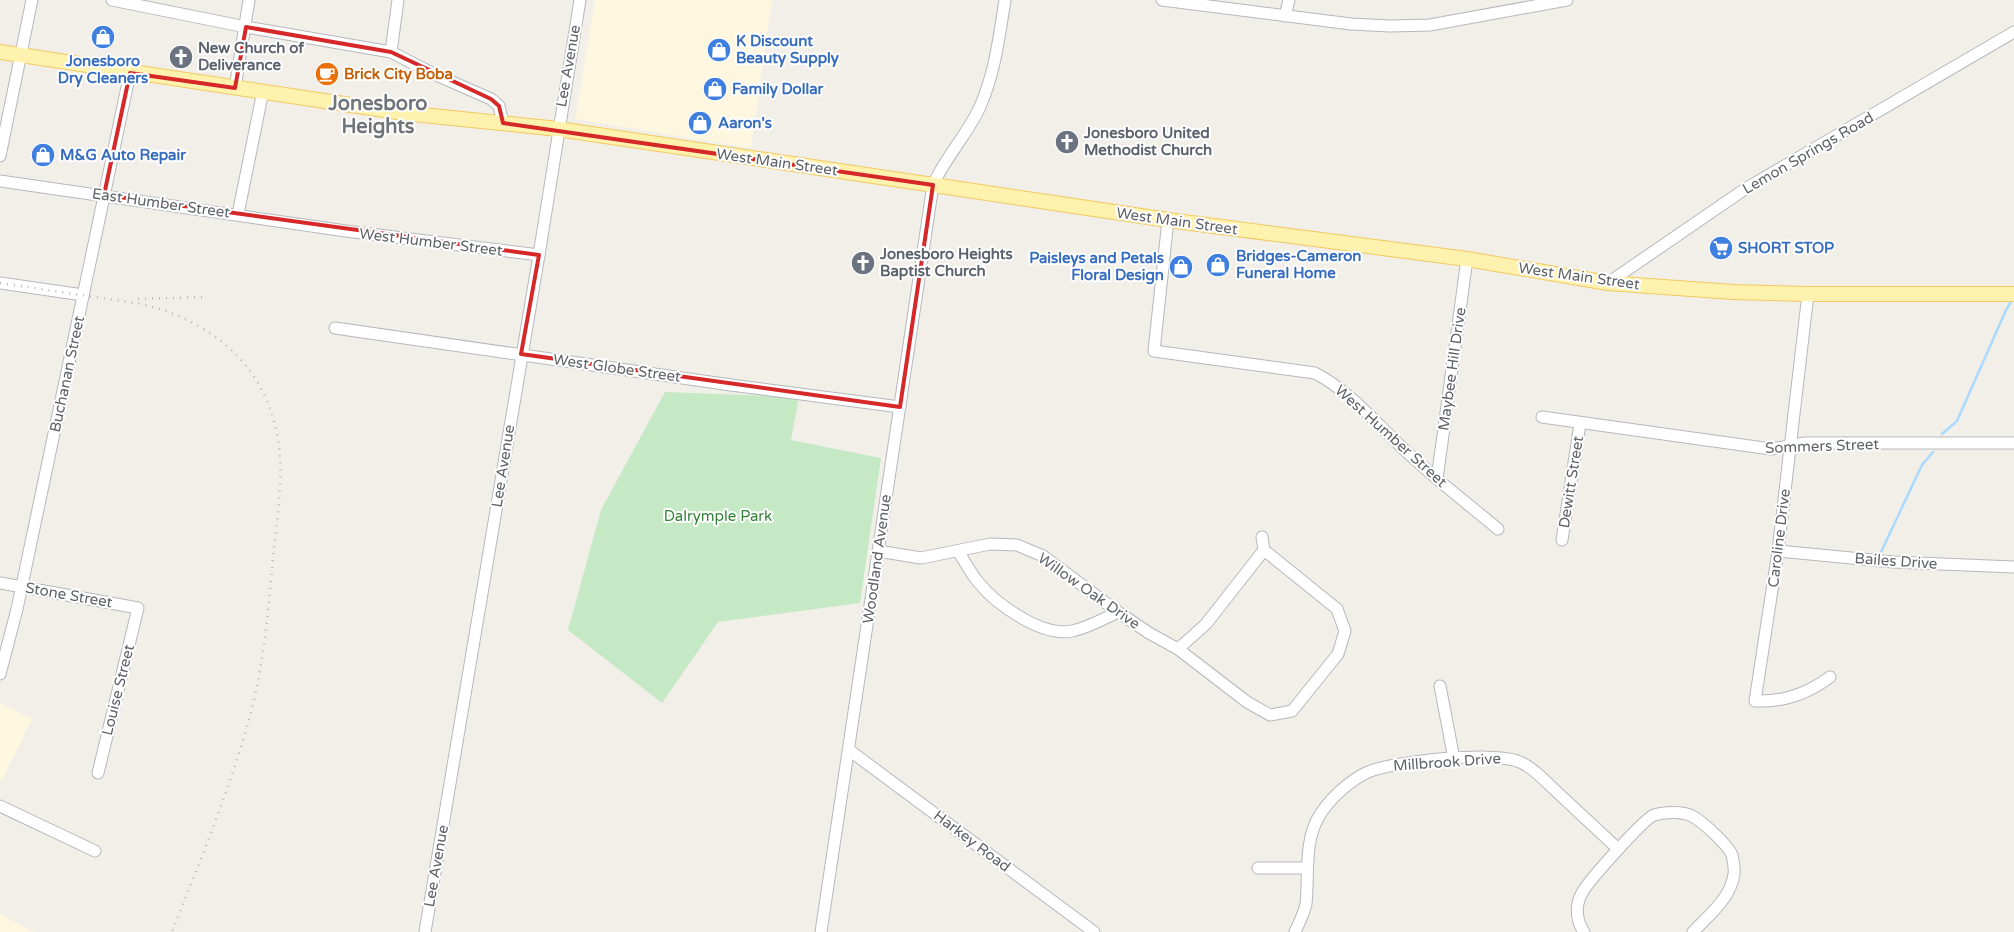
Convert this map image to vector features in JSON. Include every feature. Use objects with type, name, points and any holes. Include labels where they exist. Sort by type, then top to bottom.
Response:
[{"type":"main road","name":"West Main Street","points":[[0,52],[404,113],[558,129],[1168,220],[1467,259],[1608,282],[1733,292],[2014,294]]},
{"type":"street","points":[[0,156],[32,0]]},
{"type":"street","points":[[112,0],[246,27],[391,52],[434,74],[491,99],[499,106],[503,123]]},
{"type":"street","points":[[235,88],[249,0]]},
{"type":"street","points":[[391,52],[398,0]]},
{"type":"street","name":"Lee Avenue","points":[[425,932],[539,256],[580,0]]},
{"type":"street","name":"Woodland Avenue","points":[[821,932],[933,185],[942,165],[958,145],[978,109],[993,71],[1005,0]]},
{"type":"street","points":[[1162,0],[1351,24],[1390,26],[1430,25],[1567,0]]},
{"type":"street","points":[[1285,16],[1289,0]]},
{"type":"street","name":"Lemon Springs Road","points":[[1608,282],[1745,189],[2014,32]]},
{"type":"street","name":"Buchanan Street","points":[[0,674],[22,587],[130,72]]},
{"type":"street","points":[[238,214],[263,91]]},
{"type":"street","name":"East Humber Street","points":[[0,181],[323,227]]},
{"type":"street","name":"West Humber Street","points":[[1168,220],[1154,351],[1315,373],[1333,382],[1409,455],[1498,528]]},
{"type":"street","name":"West Humber Street","points":[[323,227],[539,256]]},
{"type":"street","name":"Maybee Hill Drive","points":[[1437,479],[1467,259]]},
{"type":"street","points":[[0,283],[83,295]]},
{"type":"street","name":"Caroline Drive","points":[[1808,294],[1778,551],[1755,701],[1769,702],[1795,697],[1830,677]]},
{"type":"street","name":"West Globe Street","points":[[335,328],[731,386],[900,408]]},
{"type":"street","name":"Sommers Street","points":[[1542,417],[1580,424],[1771,449],[1806,444],[2014,443]]},
{"type":"street","name":"Dewitt Street","points":[[1562,540],[1580,424]]},
{"type":"street","points":[[1178,649],[1206,624],[1264,550],[1262,536]]},
{"type":"street","name":"Willow Oak Drive","points":[[878,551],[921,558],[990,544],[1017,545],[1043,556],[1118,612],[1149,633],[1178,649],[1239,697],[1270,715],[1292,712],[1338,654],[1345,631],[1337,609],[1264,550]]},
{"type":"street","points":[[958,551],[979,584],[1006,607],[1032,625],[1055,631],[1070,632],[1090,626],[1118,612]]},
{"type":"street","name":"Bailes Drive","points":[[1778,551],[1893,562],[2014,567]]},
{"type":"street","name":"Stone Street","points":[[0,582],[138,608]]},
{"type":"street","name":"Louise Street","points":[[98,773],[138,608]]},
{"type":"street","points":[[1440,686],[1454,759]]},
{"type":"street","name":"Harkey Road","points":[[849,750],[1094,932]]},
{"type":"street","name":"Millbrook Drive","points":[[1295,932],[1306,904],[1307,868],[1313,830],[1317,819],[1328,804],[1355,780],[1381,768],[1454,759],[1501,757],[1522,762],[1531,768],[1618,849]]},
{"type":"street","points":[[0,806],[96,850]]},
{"type":"street","points":[[1584,932],[1578,924],[1578,907],[1582,893],[1618,849],[1653,816],[1671,812],[1691,815],[1717,837],[1731,854],[1734,873],[1730,890],[1693,932]]},
{"type":"street","points":[[1258,868],[1307,868]]},
{"type":"highlighted area","points":[[246,27],[391,52],[491,99],[499,106],[503,123],[933,185],[900,407],[521,354],[539,255],[104,195],[130,73],[235,88]]},
{"type":"shaded area","points":[[595,0],[772,0],[751,148],[575,119]]},
{"type":"shaded area","points":[[0,703],[32,719],[0,781]]},
{"type":"shaded area","points":[[0,914],[34,932],[0,932]]},
{"type":"green space","name":"Dalrymple Park","points":[[665,392],[799,397],[791,440],[881,458],[860,603],[718,622],[662,703],[568,630],[601,510]]},
{"type":"waterway","points":[[1942,434],[1957,421],[2012,300]]},
{"type":"waterway","points":[[1881,552],[1922,465],[1933,452]]},
{"type":"railway","points":[[0,283],[142,304],[196,324],[219,339],[238,357],[255,378],[267,402],[276,428],[280,458],[279,496],[265,638],[255,697],[224,798],[172,932]]},
{"type":"railway","points":[[138,299],[206,297]]},
{"type":"place","name":"Jonesboro Dry Cleaners","points":[[103,37]]},
{"type":"place","name":"K Discount Beauty Supply","points":[[719,50]]},
{"type":"place","name":"New Church of Deliverance","points":[[181,57]]},
{"type":"place","name":"Brick City Boba","points":[[327,74]]},
{"type":"place","name":"Family Dollar","points":[[715,89]]},
{"type":"place","name":"Aaron's","points":[[700,123]]},
{"type":"place","name":"Jonesboro United Methodist Church","points":[[1067,142]]},
{"type":"place","name":"M&G Auto Repair","points":[[43,155]]},
{"type":"place","name":"SHORT STOP","points":[[1721,248]]},
{"type":"place","name":"Jonesboro Heights Baptist Church","points":[[863,263]]},
{"type":"place","name":"Bridges-Cameron Funeral Home","points":[[1218,265]]},
{"type":"place","name":"Paisleys and Petals Floral Design","points":[[1181,267]]},
{"type":"district","name":"Jonesboro Heights","points":[[378,116]]}]
